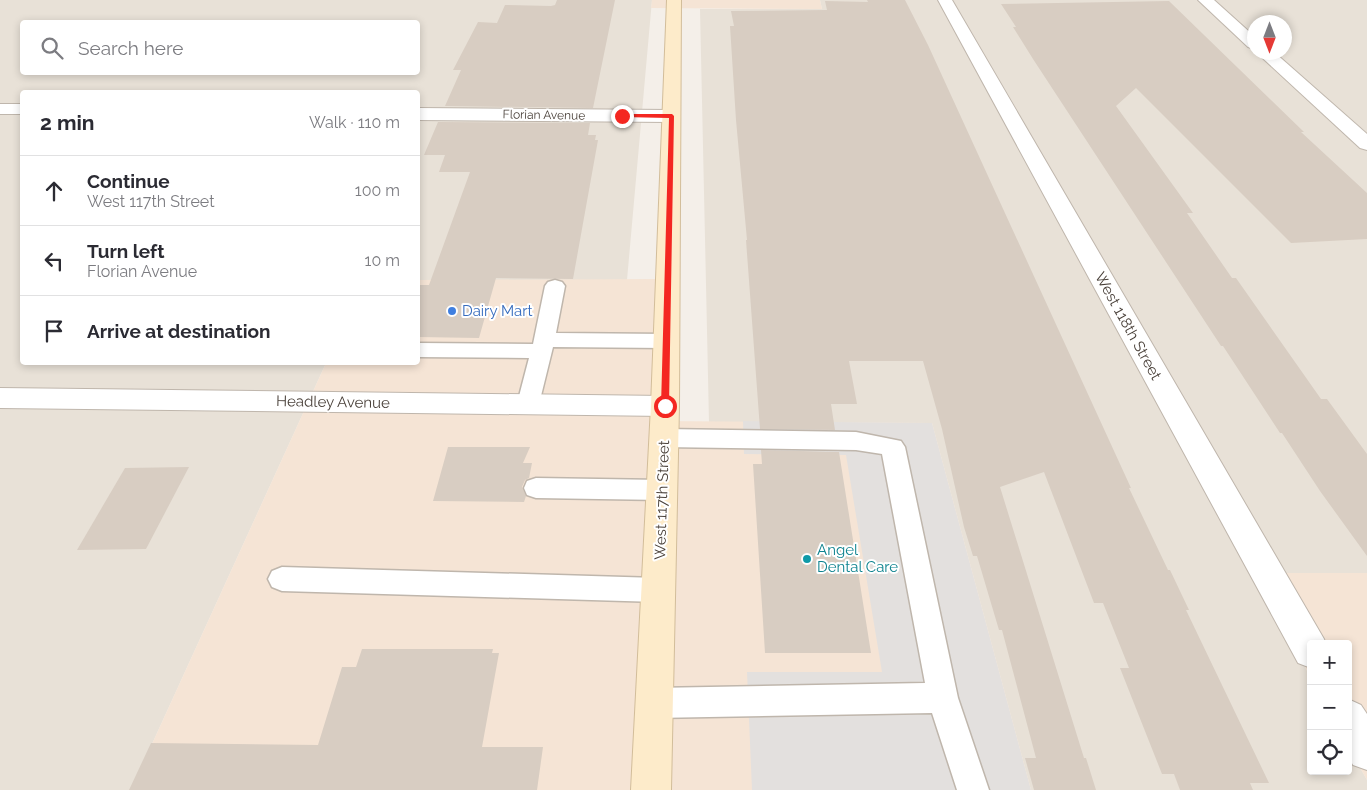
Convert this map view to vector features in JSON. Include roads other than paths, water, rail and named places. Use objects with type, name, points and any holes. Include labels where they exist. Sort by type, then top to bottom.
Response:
[{"type":"main road","name":"West 117th Street","points":[[651,790],[667,341],[674,0]]},
{"type":"street","name":"West 118th Street","points":[[945,0],[1307,644]]},
{"type":"street","points":[[1205,0],[1247,38]]},
{"type":"street","points":[[1273,60],[1367,144]]},
{"type":"street","points":[[0,109],[20,110]]},
{"type":"street","name":"Florian Avenue","points":[[420,114],[672,116]]},
{"type":"street","name":"Headley Avenue","points":[[0,398],[665,406]]},
{"type":"street","points":[[1352,725],[1367,751]]},
{"type":"lane","points":[[528,404],[555,286]]},
{"type":"lane","points":[[420,350],[667,341]]},
{"type":"lane","points":[[664,438],[856,441],[893,447],[943,698],[973,790]]},
{"type":"lane","points":[[536,488],[662,490]]},
{"type":"lane","points":[[282,579],[658,590]]},
{"type":"lane","points":[[654,703],[943,698]]},
{"type":"place","name":"Dairy Mart","points":[[452,311]]},
{"type":"place","name":"Angel Dental Care","points":[[807,559]]}]
